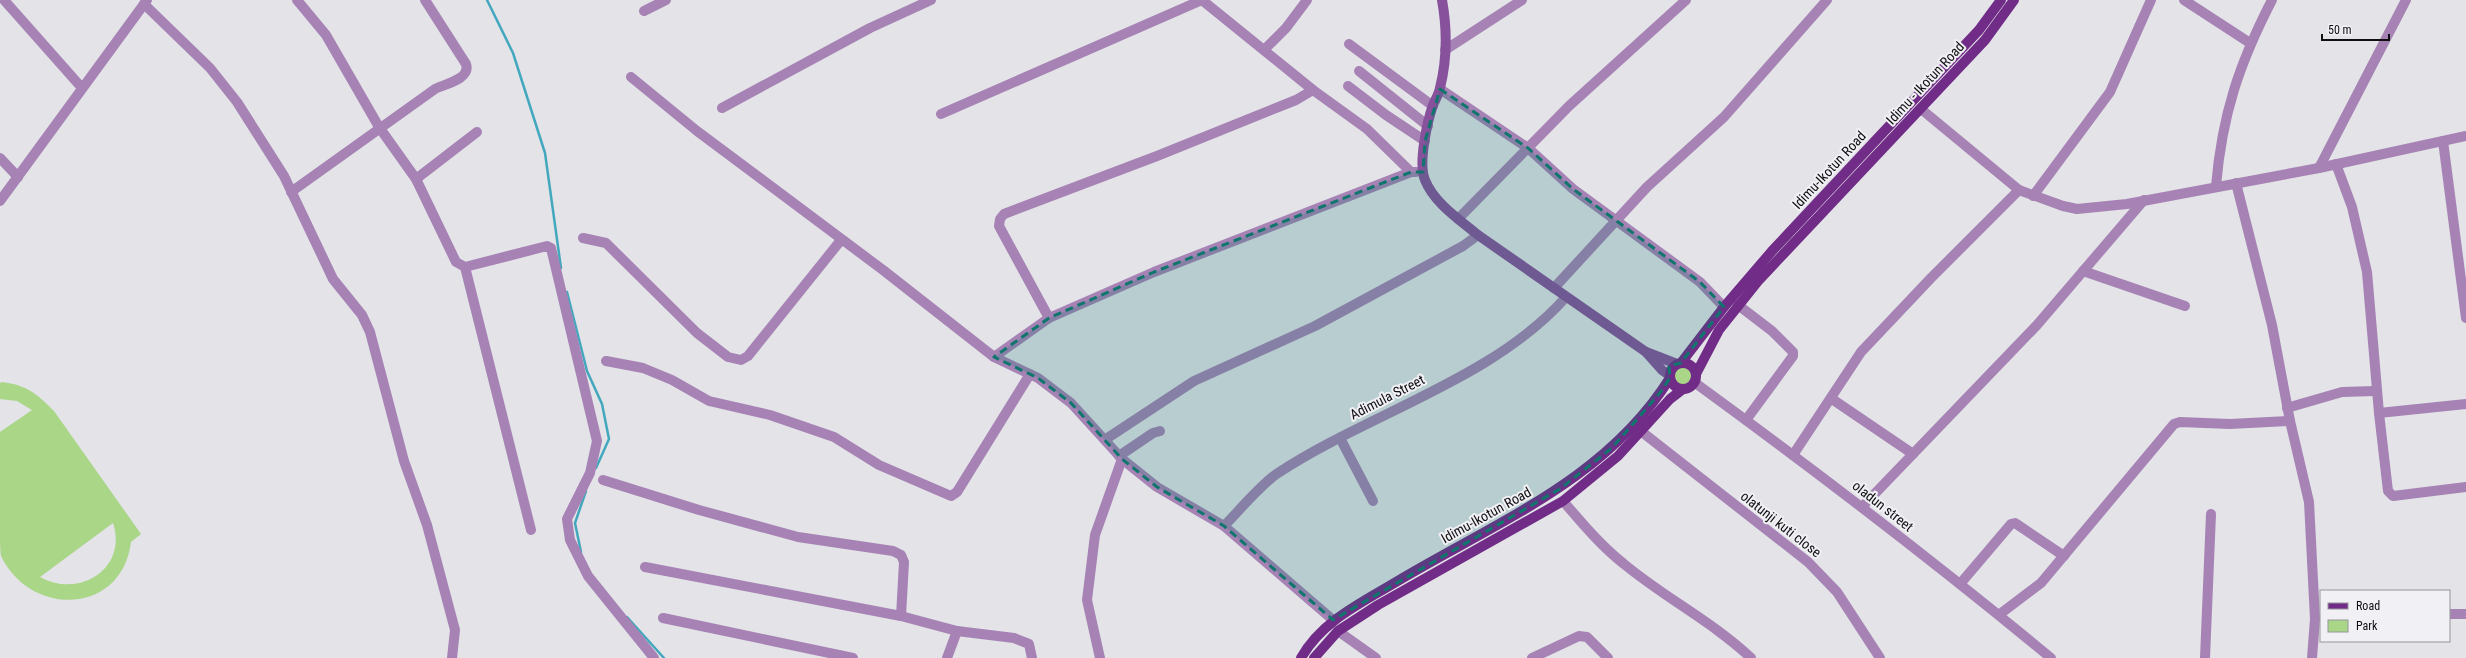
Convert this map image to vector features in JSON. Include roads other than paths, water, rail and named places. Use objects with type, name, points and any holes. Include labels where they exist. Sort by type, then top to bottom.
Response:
[{"type":"main road","name":"Idimu-Ikotun Road","points":[[1679,363],[1724,307],[1772,252],[1979,30],[2002,0]]},
{"type":"main road","name":"Idimu - Ikotun Road","points":[[1738,305],[1759,280],[1985,40],[2014,0]]},
{"type":"main road","points":[[1695,378],[1689,364],[1679,363],[1670,376],[1673,385],[1683,389],[1695,378],[1720,330],[1738,305]]},
{"type":"main road","name":"Idimu-Ikotun Road","points":[[1300,658],[1333,620],[1437,557],[1560,488],[1612,448],[1660,393],[1670,376]]},
{"type":"main road","name":"Idimu-Ikotun Road","points":[[1314,658],[1338,631],[1378,605],[1563,501],[1618,456],[1642,432],[1670,399],[1683,389]]},
{"type":"street","points":[[4,0],[82,88]]},
{"type":"street","points":[[291,192],[351,151],[379,127],[435,89],[462,78],[466,71],[466,64],[425,0]]},
{"type":"street","points":[[644,11],[666,0]]},
{"type":"street","points":[[722,108],[870,28],[931,0]]},
{"type":"street","points":[[1264,50],[1286,28],[1307,0]]},
{"type":"street","points":[[1442,0],[1445,50],[1440,89],[1433,106],[1425,141],[1423,172],[1428,187],[1458,219],[1478,235],[1646,352],[1662,370],[1670,376]]},
{"type":"street","points":[[1445,50],[1522,0]]},
{"type":"street","points":[[1458,219],[1569,106],[1686,0]]},
{"type":"street","points":[[1554,288],[1664,171],[1724,117],[1827,0]]},
{"type":"street","points":[[2033,196],[2110,92],[2152,0]]},
{"type":"street","points":[[2184,0],[2250,43]]},
{"type":"street","points":[[2216,186],[2223,128],[2250,43],[2272,0]]},
{"type":"street","points":[[2319,168],[2406,0]]},
{"type":"street","points":[[941,114],[1205,1],[1313,90],[1367,129],[1411,172]]},
{"type":"street","points":[[0,201],[146,2],[210,68],[237,102],[284,176],[333,279],[362,315],[370,332],[404,461],[427,525],[455,630],[452,658]]},
{"type":"street","points":[[302,2],[326,35],[379,127],[416,179],[454,260],[458,265],[465,267],[547,246],[551,248],[597,441],[590,473],[567,519],[570,540],[588,576],[654,658]]},
{"type":"street","points":[[1349,44],[1433,106]]},
{"type":"street","points":[[1359,71],[1428,126]]},
{"type":"street","points":[[631,77],[697,131],[883,270],[994,357],[1030,374],[1071,403],[1106,439],[1120,457],[1157,487],[1224,526],[1333,620]]},
{"type":"street","points":[[1348,86],[1386,115],[1425,141]]},
{"type":"street","points":[[1440,89],[1528,148],[1573,189],[1700,282],[1724,307]]},
{"type":"street","points":[[1049,318],[999,226],[1000,219],[1004,214],[1158,156],[1296,100],[1313,90]]},
{"type":"street","points":[[1921,109],[2019,190],[2063,206],[2078,209],[2144,200],[2319,168],[2466,136]]},
{"type":"street","points":[[416,179],[477,132]]},
{"type":"street","points":[[2443,141],[2466,318]]},
{"type":"street","points":[[0,158],[18,177]]},
{"type":"street","points":[[2336,164],[2352,207],[2367,272],[2376,391],[2388,491],[2393,496],[2466,487]]},
{"type":"street","points":[[994,357],[1049,318],[1154,272],[1411,172],[1423,172]]},
{"type":"street","points":[[2236,183],[2272,326],[2290,421],[2309,502],[2318,619],[2312,658]]},
{"type":"street","points":[[1793,455],[1832,399],[1861,352],[1931,278],[2019,190]]},
{"type":"street","points":[[1862,507],[2037,325],[2144,200]]},
{"type":"street","points":[[1106,439],[1194,381],[1315,326],[1463,246],[1478,235]]},
{"type":"street","points":[[583,238],[606,243],[697,333],[728,357],[741,360],[748,356],[841,240]]},
{"type":"street","points":[[465,267],[531,530]]},
{"type":"street","points":[[2083,271],[2185,306]]},
{"type":"street","name":"Adimula Street","points":[[1224,526],[1277,474],[1340,438],[1459,376],[1520,339],[1547,318],[1566,297]]},
{"type":"street","points":[[1738,305],[1772,331],[1793,352],[1792,356],[1746,420]]},
{"type":"street","points":[[1646,352],[1679,363]]},
{"type":"street","points":[[606,362],[643,368],[672,380],[709,400],[770,414],[834,438],[879,465],[951,496],[958,492],[1030,374]]},
{"type":"street","name":"oladun street","points":[[1695,378],[1746,420],[1862,507],[2000,614],[2051,658]]},
{"type":"street","points":[[2288,408],[2342,392],[2376,391]]},
{"type":"street","points":[[1832,399],[1913,454]]},
{"type":"street","points":[[2379,412],[2466,404]]},
{"type":"street","points":[[2000,614],[2035,589],[2174,424],[2180,422],[2230,424],[2290,421]]},
{"type":"street","points":[[1100,658],[1088,600],[1095,534],[1120,457],[1153,433],[1160,431]]},
{"type":"street","name":"olatunji kuti close","points":[[1642,432],[1813,567],[1838,592],[1880,658]]},
{"type":"street","points":[[1340,438],[1373,501]]},
{"type":"street","points":[[603,480],[699,510],[798,537],[894,551],[901,555],[904,562],[901,616]]},
{"type":"street","points":[[1563,501],[1591,533],[1623,564],[1692,614],[1726,635],[1751,658]]},
{"type":"street","points":[[2205,658],[2211,514]]},
{"type":"street","points":[[1960,584],[2011,524],[2016,523],[2064,556]]},
{"type":"street","points":[[645,568],[901,616],[957,631],[1014,638],[1030,644],[1032,658]]},
{"type":"street","points":[[2450,614],[2466,614]]},
{"type":"street","points":[[663,618],[854,658]]},
{"type":"street","points":[[947,658],[957,631]]},
{"type":"street","points":[[1338,631],[1376,658]]},
{"type":"street","points":[[1532,658],[1579,636],[1587,637],[1608,658]]},
{"type":"waterway","points":[[487,0],[513,53],[545,153],[561,268]]},
{"type":"waterway","points":[[567,292],[587,371],[602,404],[609,439],[596,468]]},
{"type":"waterway","points":[[581,552],[575,523],[586,491]]},
{"type":"waterway","points":[[627,617],[664,658]]}]
